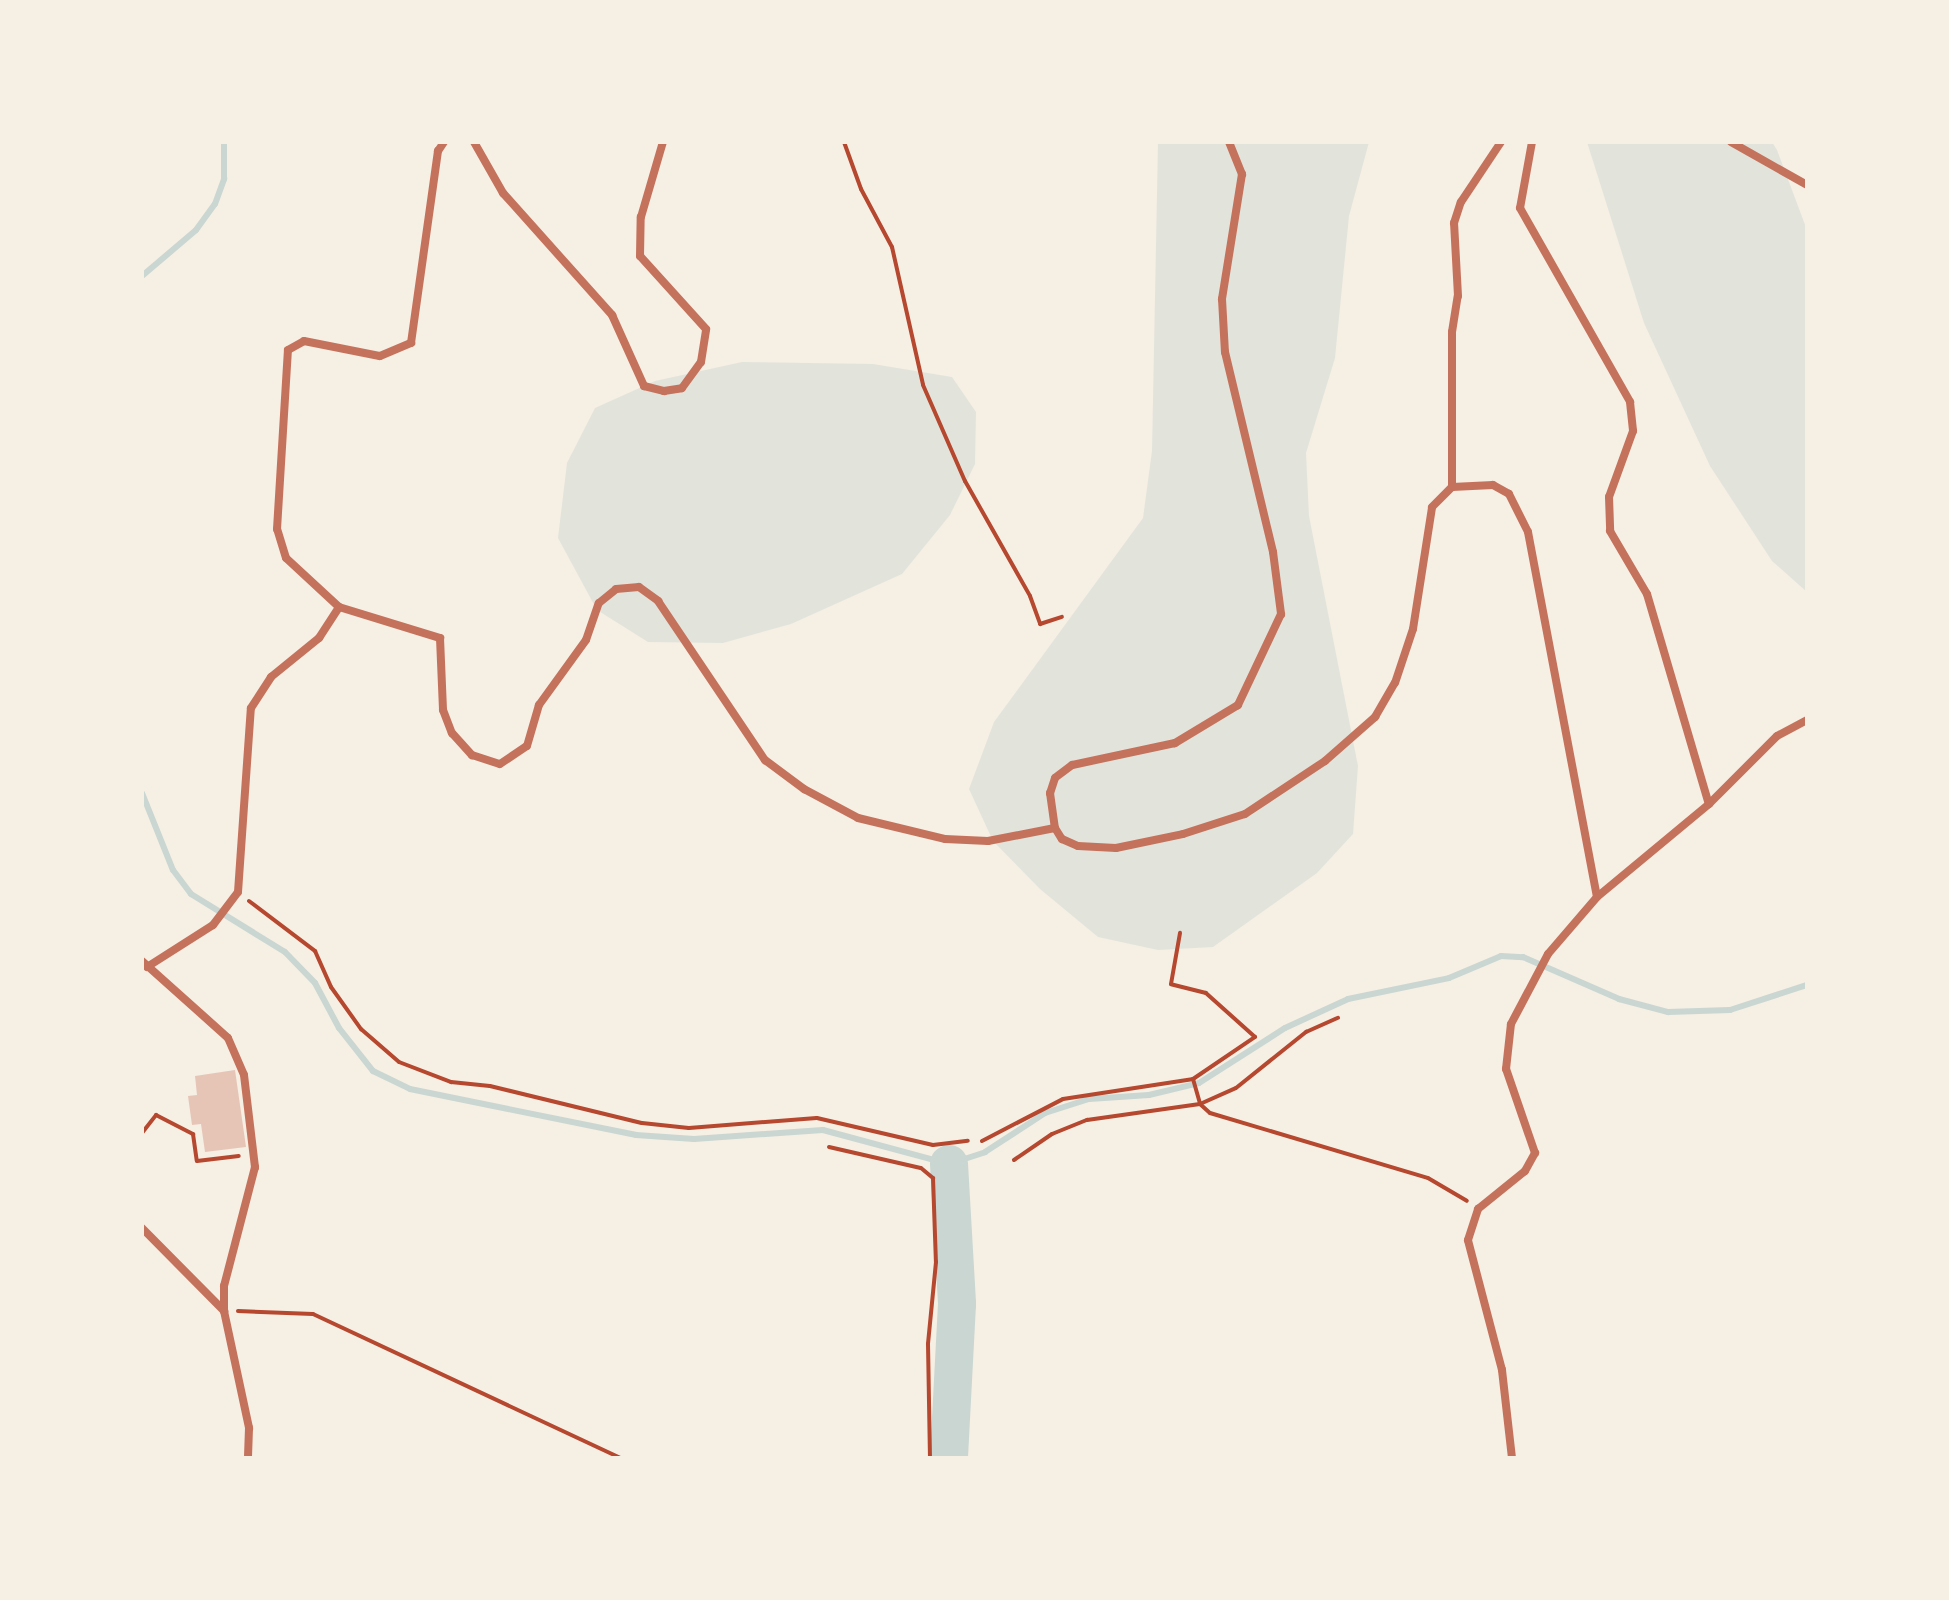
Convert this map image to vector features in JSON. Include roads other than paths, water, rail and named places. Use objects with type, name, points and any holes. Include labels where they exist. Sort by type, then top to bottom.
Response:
[{"type":"street","points":[[444,142],[438,151],[411,343],[380,356],[304,341],[288,350],[277,529],[286,558],[339,607],[440,638],[443,710],[452,733],[472,755],[500,764],[527,746],[539,705],[586,640],[599,603],[616,589],[639,587],[658,601],[765,760],[804,789],[858,818],[945,839],[988,841],[1055,828]]},
{"type":"street","points":[[474,142],[503,193],[612,315],[644,386],[664,391],[682,388],[701,362],[706,329],[640,256],[641,217],[663,142]]},
{"type":"street","points":[[1229,142],[1242,174],[1222,299],[1225,352],[1273,552],[1281,614],[1238,705],[1175,743],[1072,765],[1055,778],[1050,793],[1055,828],[1078,846],[1116,848],[1183,834],[1245,814],[1325,761],[1375,717],[1395,683],[1425,569],[1427,522],[1432,507],[1452,487],[1493,485],[1509,494],[1528,532],[1597,897]]},
{"type":"street","points":[[1452,487],[1452,332],[1458,296],[1454,223],[1461,202],[1501,142]]},
{"type":"street","points":[[1532,142],[1520,208],[1630,402],[1633,431],[1609,497],[1610,531],[1647,594],[1709,804]]},
{"type":"street","points":[[1731,142],[1807,185]]},
{"type":"street","points":[[248,1458],[249,1428],[224,1311],[224,1286],[255,1167],[238,1053],[228,1038],[144,964],[216,921],[238,892],[251,708],[271,677],[319,638],[339,607]]},
{"type":"street","points":[[1512,1458],[1502,1370],[1469,1258],[1468,1240],[1478,1209],[1533,1163],[1533,1137],[1506,1069],[1506,1047],[1511,1024],[1548,954],[1597,897],[1709,804],[1766,745],[1807,720]]},
{"type":"street","points":[[142,1228],[224,1311]]},
{"type":"waterway","points":[[142,276],[196,230],[215,204],[224,179],[224,142]]},
{"type":"waterway","points":[[142,793],[173,870],[191,894],[285,952],[315,983],[339,1028],[373,1071],[410,1089],[636,1135],[694,1139],[823,1130],[949,1164],[985,1152],[1045,1113],[1089,1099],[1149,1095],[1199,1083],[1285,1028],[1348,999],[1449,978],[1501,956],[1523,957],[1619,999],[1668,1012],[1730,1010],[1807,985]]},
{"type":"waterway","points":[[949,1164],[957,1304],[949,1458]]}]
